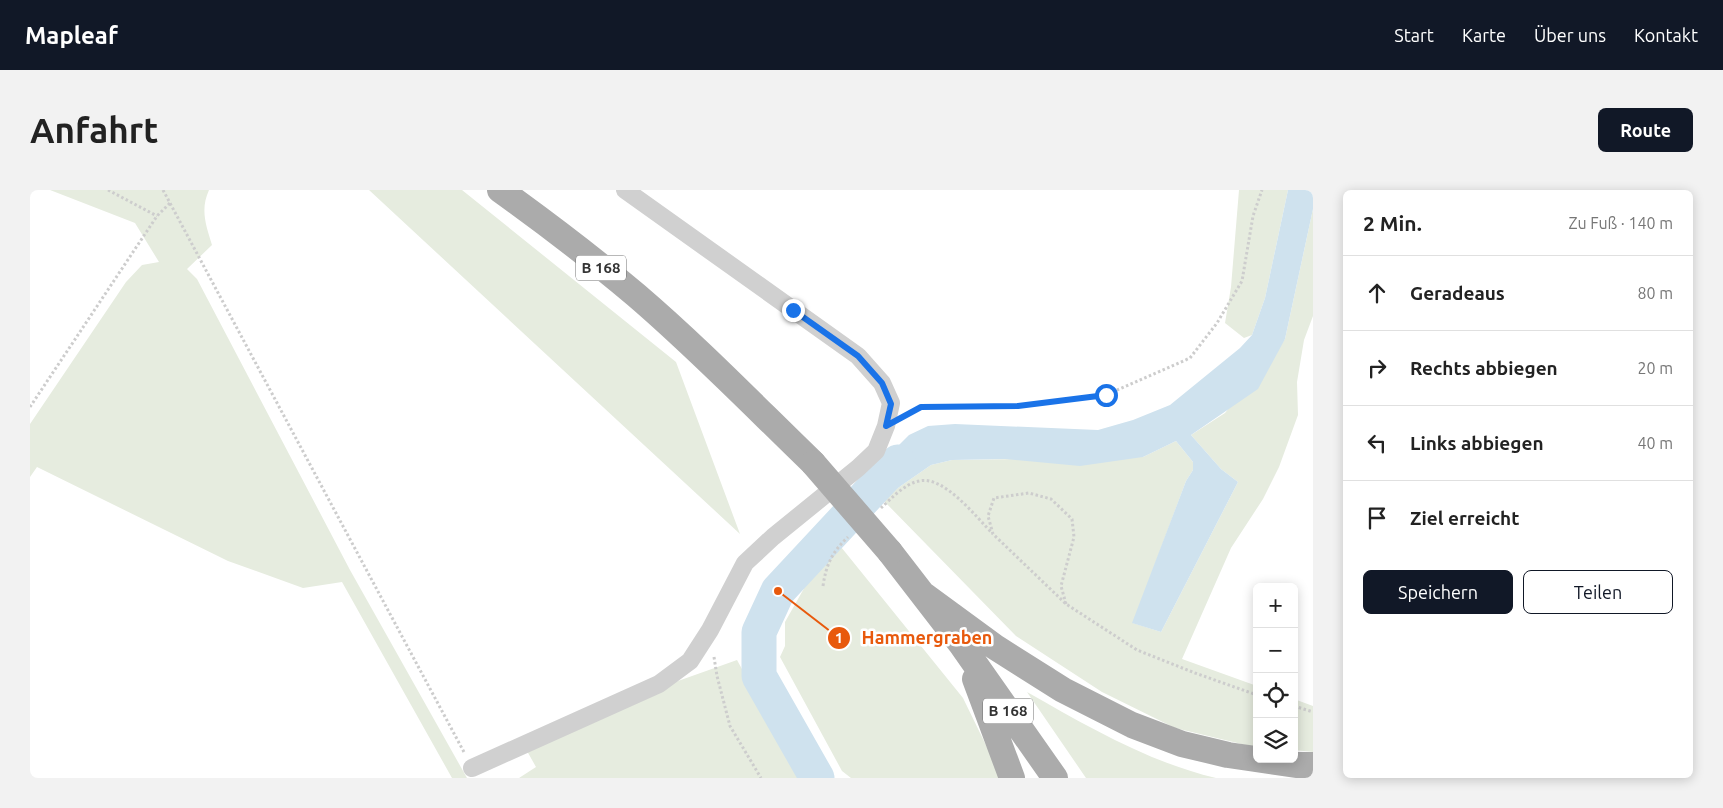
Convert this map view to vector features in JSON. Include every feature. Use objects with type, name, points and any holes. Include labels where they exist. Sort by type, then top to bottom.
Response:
[{"type":"main road","name":"B 168","points":[[500,190],[539,218],[636,295],[813,463],[890,552],[962,644],[1055,778]]},
{"type":"main road","points":[[924,595],[1002,651],[1063,690],[1132,725],[1182,744],[1228,755],[1296,766],[1313,765]]},
{"type":"main road","name":"B 168","points":[[962,644],[1012,778]]},
{"type":"street","points":[[472,768],[659,684],[690,661],[710,630],[745,563],[773,537],[858,468],[876,451],[886,426],[891,404],[882,383],[858,356],[625,190]]},
{"type":"path","points":[[108,190],[157,216]]},
{"type":"path","points":[[163,190],[472,768]]},
{"type":"path","points":[[886,426],[921,407],[1018,406],[1106,395],[1190,358],[1217,323],[1242,281],[1253,216],[1262,190]]},
{"type":"path","points":[[30,407],[157,216],[170,203]]},
{"type":"path","points":[[874,515],[903,488],[919,480],[937,483],[953,493],[1066,604],[1137,650],[1253,694]]},
{"type":"path","points":[[993,534],[988,516],[994,498],[1029,493],[1051,498],[1072,519],[1074,537],[1061,586],[1066,604]]},
{"type":"path","points":[[823,586],[825,572],[836,548],[851,535]]},
{"type":"path","points":[[710,630],[717,676],[730,726],[761,778]]},
{"type":"path","points":[[1298,707],[1313,712]]},
{"type":"shaded area","points":[[50,190],[209,190],[204,211],[212,245],[187,269],[197,279],[350,570],[467,778],[452,778],[342,582],[303,588],[228,561],[37,467],[30,477],[30,424],[126,282],[142,265],[159,262],[135,223]]},
{"type":"shaded area","points":[[369,190],[462,190],[676,362],[740,534]]},
{"type":"shaded area","points":[[1239,190],[1288,190],[1265,298],[1252,335],[1244,338],[1225,323],[1231,287]]},
{"type":"shaded area","points":[[1313,209],[1313,316],[1304,340],[1297,382],[1298,415],[1279,467],[1263,499],[1231,548],[1182,659],[1253,685],[1253,747],[1175,728],[1102,692],[1016,636],[882,499],[931,465],[952,460],[1143,457],[1176,441],[1193,462],[1193,470],[1186,481],[1133,623],[1161,632],[1238,482],[1221,469],[1191,435],[1225,413],[1285,339]]},
{"type":"shaded area","points":[[837,542],[963,698],[1002,778],[851,778],[842,771],[780,657],[785,646],[785,622],[815,569]]},
{"type":"shaded area","points":[[737,660],[802,778],[519,778],[536,767],[527,751],[678,681]]},
{"type":"shaded area","points":[[1027,692],[1095,730],[1142,753],[1166,763],[1216,778],[1086,778]]},
{"type":"shaded area","points":[[1298,700],[1313,706],[1313,752],[1298,750]]},
{"type":"water","points":[[1288,190],[1313,190],[1313,209],[1285,339],[1258,389],[1191,435],[1221,469],[1238,482],[1161,632],[1132,623],[1186,481],[1193,470],[1193,462],[1176,441],[1143,457],[1080,466],[1005,459],[952,460],[931,465],[882,499],[864,480],[909,435],[928,426],[955,424],[1098,430],[1133,420],[1170,405],[1240,348],[1252,335],[1265,298]]},
{"type":"waterway","points":[[817,778],[759,676],[759,632],[778,591],[898,462]]},
{"type":"place","name":"Hammergraben","points":[[778,591]]},
{"type":"route","points":[[793,310],[858,356],[882,383],[891,404],[886,426],[921,407],[1018,406],[1106,395]]}]
